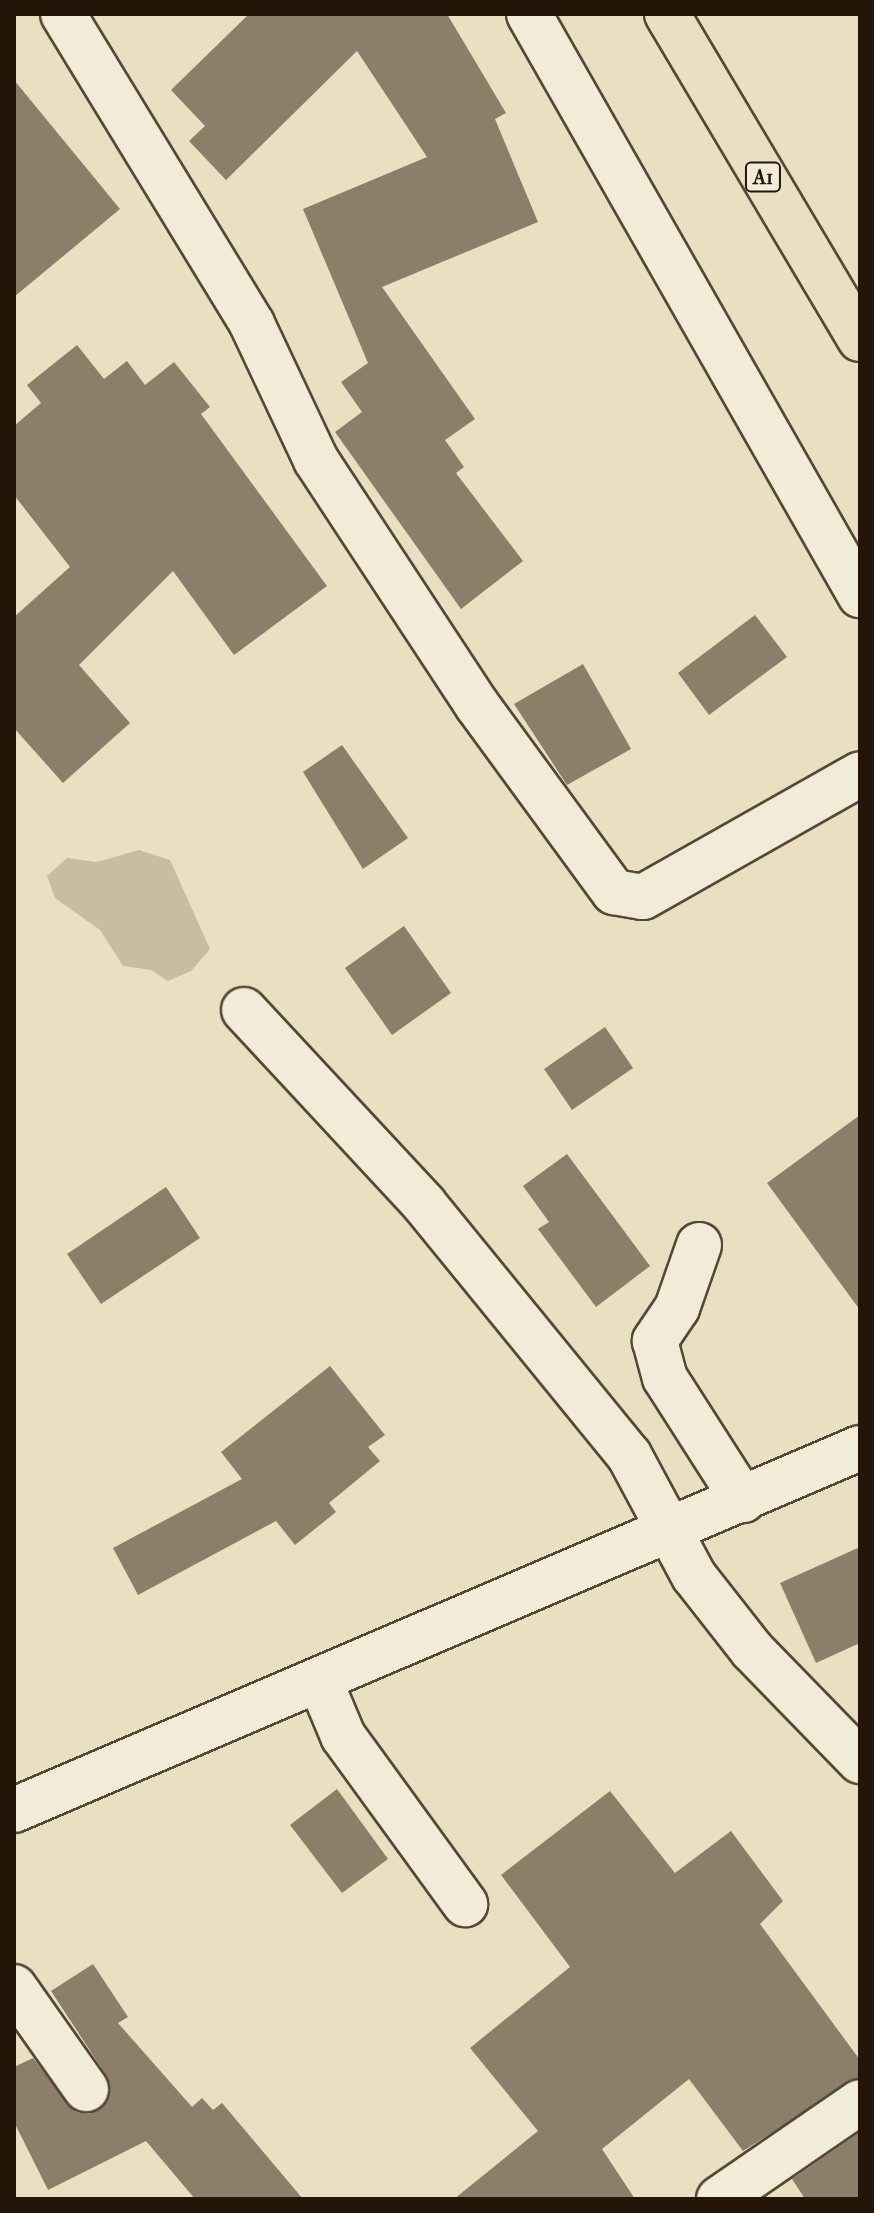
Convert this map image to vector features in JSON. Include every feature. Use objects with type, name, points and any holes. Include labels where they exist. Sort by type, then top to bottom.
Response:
[{"type":"main road","name":"A1","points":[[667,14],[860,339]]},
{"type":"street","points":[[63,14],[252,324],[316,460],[477,705],[614,892],[643,897],[860,774]]},
{"type":"street","points":[[529,14],[860,595]]},
{"type":"street","points":[[244,1010],[424,1204],[619,1443],[694,1576],[752,1650],[860,1761]]},
{"type":"street","points":[[699,1245],[677,1308],[655,1341],[665,1378],[743,1500]]},
{"type":"street","points":[[14,1810],[860,1448]]},
{"type":"street","points":[[320,1681],[343,1736],[465,1904]]},
{"type":"street","points":[[14,1987],[86,2089]]},
{"type":"street","points":[[719,2199],[860,2102]]},
{"type":"shaded area","points":[[139,850],[170,860],[210,949],[191,971],[168,981],[151,970],[123,966],[100,930],[55,898],[47,876],[67,858],[97,862]]},
{"type":"building","points":[[249,14],[447,14],[506,113],[495,119],[538,222],[382,287],[475,419],[445,440],[464,467],[456,473],[523,561],[461,609],[335,432],[362,412],[341,382],[368,363],[303,209],[427,157],[357,51],[226,180],[189,141],[205,126],[171,90]]},
{"type":"building","points":[[14,80],[120,209],[14,297]]},
{"type":"building","points":[[77,345],[104,379],[127,361],[145,385],[174,362],[210,407],[201,414],[327,586],[234,655],[173,571],[79,665],[130,723],[63,783],[14,728],[14,617],[70,567],[14,495],[14,426],[41,403],[27,385]]},
{"type":"building","points":[[755,615],[787,657],[709,715],[678,673]]},
{"type":"building","points":[[583,664],[631,749],[567,785],[514,704]]},
{"type":"building","points":[[342,745],[408,838],[363,869],[303,772]]},
{"type":"building","points":[[404,926],[451,993],[392,1035],[345,968]]},
{"type":"building","points":[[605,1027],[633,1068],[572,1110],[544,1069]]},
{"type":"building","points":[[860,1115],[860,1310],[767,1183]]},
{"type":"building","points":[[567,1154],[650,1266],[596,1307],[538,1229],[549,1222],[523,1186]]},
{"type":"building","points":[[166,1187],[200,1238],[101,1304],[67,1254]]},
{"type":"building","points":[[330,1366],[385,1435],[368,1447],[380,1461],[329,1503],[336,1512],[295,1545],[276,1521],[138,1595],[113,1548],[242,1479],[221,1452]]},
{"type":"building","points":[[860,1547],[860,1643],[816,1663],[780,1583]]},
{"type":"building","points":[[337,1789],[388,1859],[342,1893],[290,1825]]},
{"type":"building","points":[[610,1791],[675,1873],[731,1831],[783,1901],[760,1924],[860,2060],[860,2077],[743,2151],[689,2079],[602,2149],[635,2199],[454,2199],[538,2131],[470,2048],[570,1967],[501,1875]]},
{"type":"building","points":[[93,1964],[128,2017],[118,2023],[192,2107],[202,2098],[213,2110],[222,2103],[303,2199],[195,2199],[146,2141],[48,2190],[14,2122],[14,2067],[33,2058],[76,2112],[89,2114],[108,2100],[106,2075],[51,1991]]},
{"type":"building","points":[[860,2132],[860,2199],[805,2199],[792,2179]]}]
